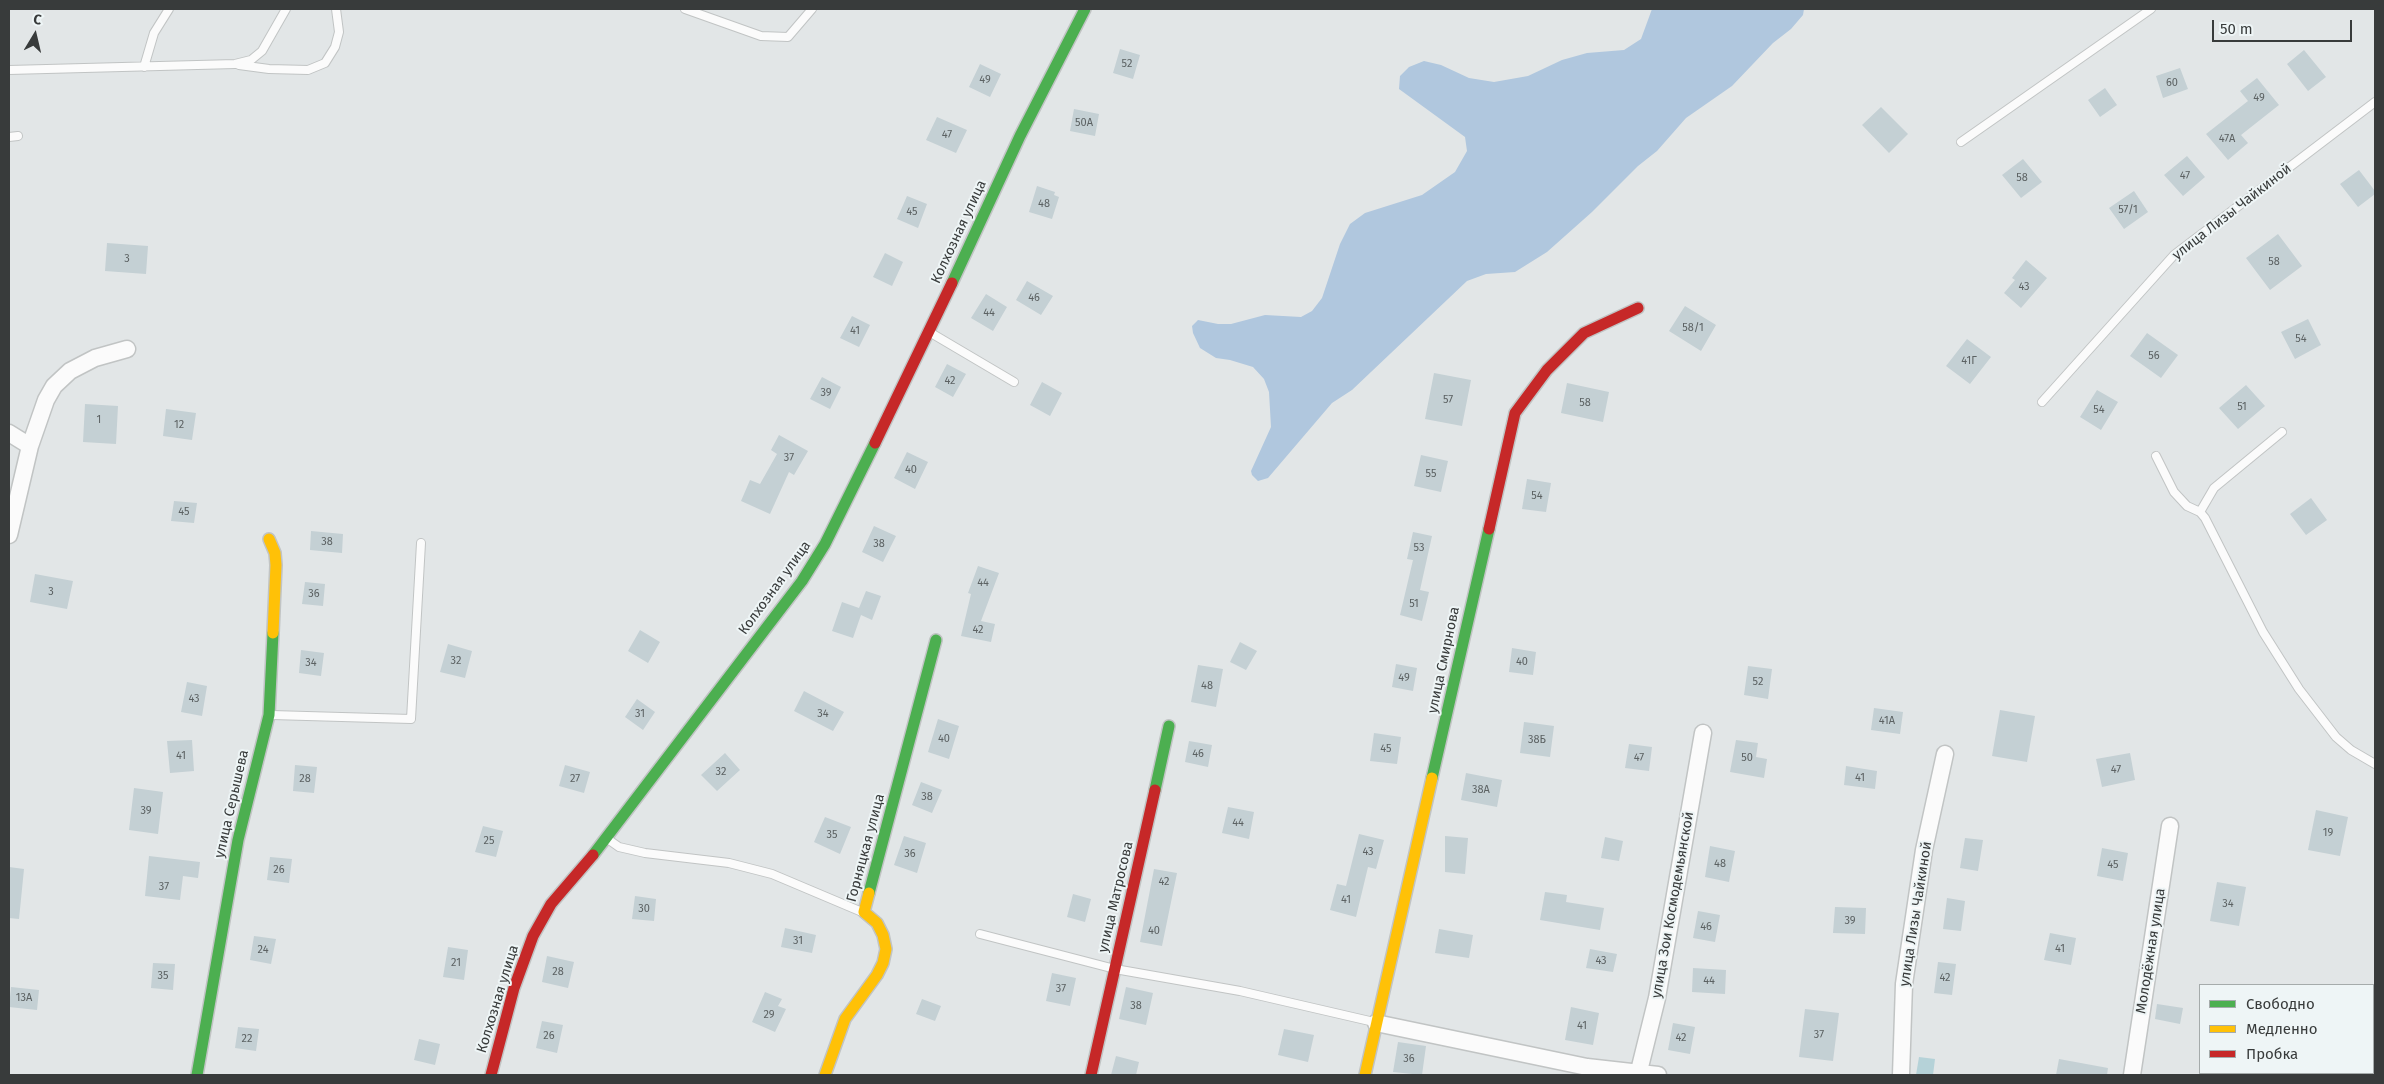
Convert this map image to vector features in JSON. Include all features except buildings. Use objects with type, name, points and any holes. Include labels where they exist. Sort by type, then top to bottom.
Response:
[{"type":"street","name":"Колхозная улица","points":[[490,1075],[514,988],[533,936],[551,904],[607,839],[802,581],[825,544],[930,332],[1020,136],[1085,9]]},
{"type":"street","name":"улица Смирнова","points":[[1365,1075],[1515,413],[1547,370],[1584,334],[1638,308]]},
{"type":"street","points":[[9,535],[30,446],[46,400],[54,386],[70,371],[95,358],[127,349]]},
{"type":"street","points":[[9,433],[30,446]]},
{"type":"street","name":"улица Серышева","points":[[197,1075],[238,840],[268,715],[276,565],[275,553],[269,539]]},
{"type":"street","name":"Горняцкая улица","points":[[825,1075],[844,1019],[876,975],[886,949],[883,935],[877,923],[864,912],[936,640]]},
{"type":"street","name":"улица Матросова","points":[[1090,1075],[1169,726]]},
{"type":"street","name":"улица Зои Космодемьянской","points":[[1638,1074],[1657,998],[1703,733]]},
{"type":"street","name":"улица Лизы Чайкиной","points":[[1901,1075],[1904,984],[1924,850],[1945,754]]},
{"type":"street","name":"Молодёжная улица","points":[[2132,1075],[2170,826]]},
{"type":"street","points":[[1376,1023],[1587,1067],[1658,1075]]},
{"type":"lane","points":[[144,67],[154,33],[169,9]]},
{"type":"lane","points":[[235,64],[251,60],[262,51],[286,9]]},
{"type":"lane","points":[[9,70],[235,64],[269,69],[308,70],[325,63],[335,47],[339,32],[336,9]]},
{"type":"lane","points":[[685,9],[761,36],[788,38],[812,9]]},
{"type":"lane","points":[[1961,142],[2151,9]]},
{"type":"lane","name":"улица Лизы Чайкиной","points":[[2042,402],[2174,256],[2375,102]]},
{"type":"lane","points":[[9,137],[18,136]]},
{"type":"lane","points":[[930,332],[1014,382]]},
{"type":"lane","points":[[2200,512],[2214,488],[2282,432]]},
{"type":"lane","points":[[2156,456],[2174,492],[2187,506],[2200,512],[2263,632],[2299,689],[2336,737],[2351,750],[2375,764]]},
{"type":"lane","points":[[268,715],[411,719],[421,542]]},
{"type":"lane","points":[[607,839],[619,846],[645,853],[729,863],[772,874],[864,912]]},
{"type":"lane","points":[[980,934],[1115,969],[1240,991],[1376,1023]]},
{"type":"shaded area","points":[[1652,9],[1804,9],[1803,15],[1791,29],[1773,43],[1732,86],[1686,118],[1657,151],[1638,166],[1592,212],[1547,252],[1515,272],[1486,274],[1467,281],[1352,390],[1332,403],[1268,478],[1258,481],[1251,471],[1271,427],[1269,392],[1264,379],[1253,367],[1216,358],[1200,348],[1192,326],[1198,320],[1218,324],[1231,324],[1265,315],[1301,317],[1312,311],[1322,298],[1340,244],[1350,224],[1365,213],[1422,195],[1455,172],[1467,151],[1465,137],[1399,89],[1400,76],[1409,67],[1424,61],[1441,65],[1469,78],[1494,82],[1528,76],[1562,60],[1587,53],[1624,50],[1641,39]]},
{"type":"shaded area","points":[[1919,1057],[1935,1059],[1933,1075],[1916,1075]]},
{"type":"traffic: fast","points":[[952,283],[1020,136],[1085,9]]},
{"type":"traffic: fast","points":[[593,855],[802,581],[825,544],[875,443]]},
{"type":"traffic: fast","points":[[1432,778],[1489,529]]},
{"type":"traffic: fast","points":[[197,1075],[238,840],[269,715],[273,633]]},
{"type":"traffic: fast","points":[[869,893],[936,640]]},
{"type":"traffic: fast","points":[[1155,790],[1169,726]]},
{"type":"traffic: slow","points":[[269,539],[275,553],[276,565],[273,633]]},
{"type":"traffic: slow","points":[[1365,1075],[1432,778]]},
{"type":"traffic: slow","points":[[825,1075],[845,1019],[877,975],[883,963],[886,949],[883,935],[877,923],[864,912],[869,893]]},
{"type":"traffic: jam","points":[[875,443],[952,283]]},
{"type":"traffic: jam","points":[[1489,529],[1515,413],[1547,370],[1584,333],[1638,308]]},
{"type":"traffic: jam","points":[[1091,1075],[1155,790]]},
{"type":"traffic: jam","points":[[491,1075],[514,988],[533,936],[551,904],[593,855]]}]
